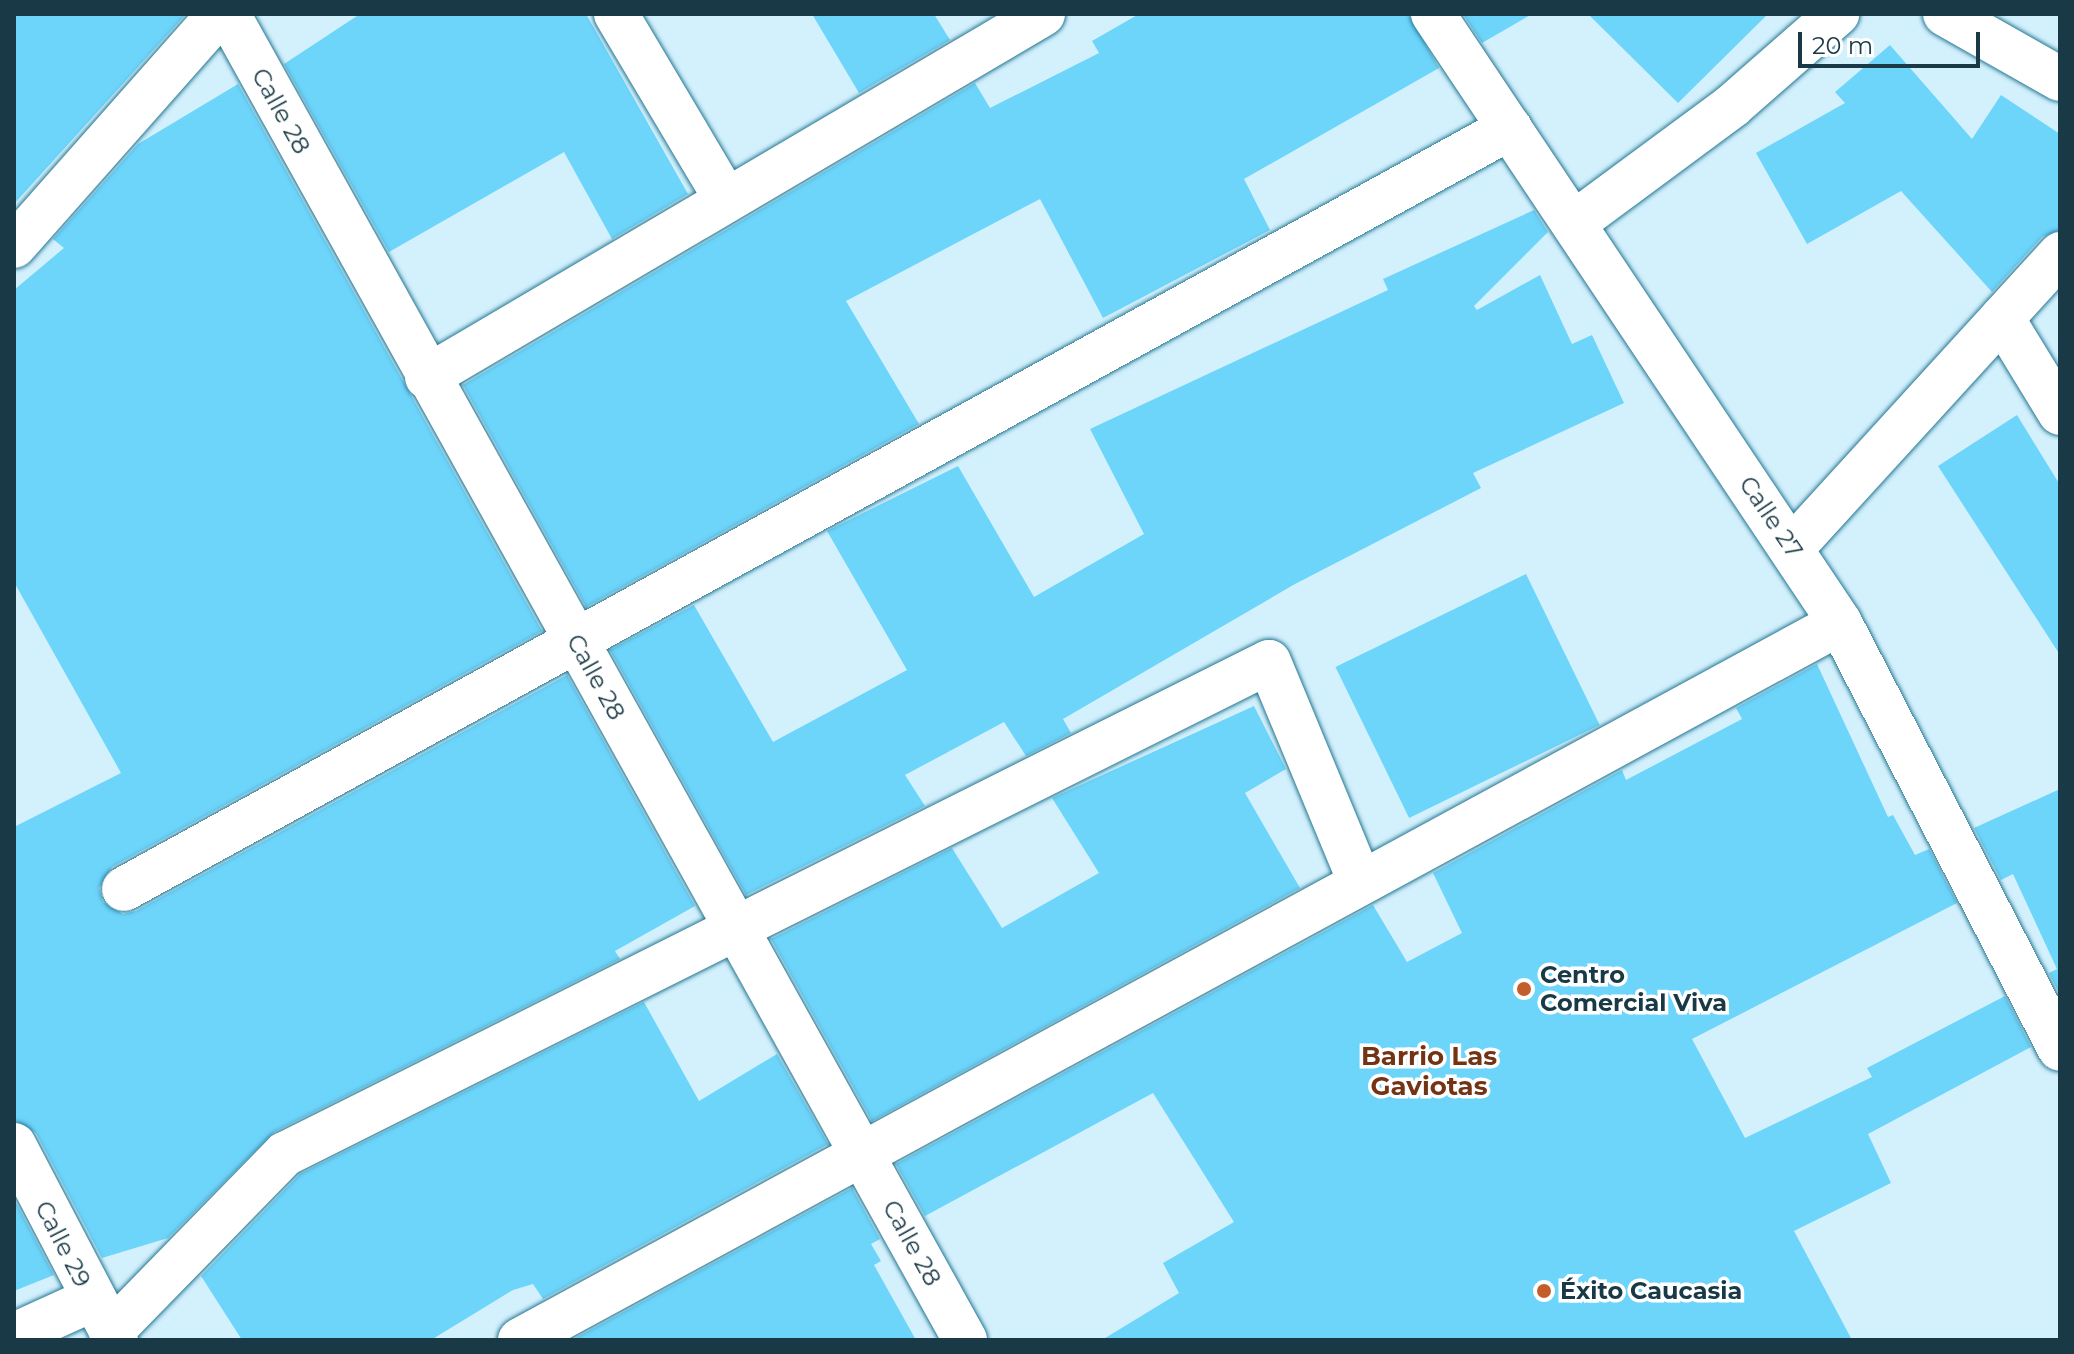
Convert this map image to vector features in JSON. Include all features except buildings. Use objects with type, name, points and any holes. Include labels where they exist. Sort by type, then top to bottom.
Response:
[{"type":"street","points":[[14,246],[219,14]]},
{"type":"street","name":"Calle 28","points":[[228,14],[427,377],[965,1340]]},
{"type":"street","points":[[616,14],[726,199]]},
{"type":"street","points":[[427,377],[1043,14]]},
{"type":"street","name":"Calle 27","points":[[1433,14],[1840,623],[2060,1049]]},
{"type":"street","points":[[1574,223],[1732,106],[1837,14]]},
{"type":"street","points":[[1945,14],[2060,79]]},
{"type":"street","points":[[124,889],[1510,128]]},
{"type":"street","points":[[1792,548],[2060,254]]},
{"type":"street","points":[[2002,318],[2060,413]]},
{"type":"street","points":[[520,1340],[864,1158],[1360,882],[1840,623]]},
{"type":"street","points":[[14,1335],[106,1324],[285,1154],[1269,662],[1360,882]]},
{"type":"street","name":"Calle 29","points":[[14,1145],[106,1324]]},
{"type":"place","name":"Centro Comercial Viva","points":[[1524,989]]},
{"type":"place","name":"Éxito Caucasia","points":[[1544,1291]]},
{"type":"district","name":"Barrio Las Gaviotas","points":[[1429,1072]]}]
